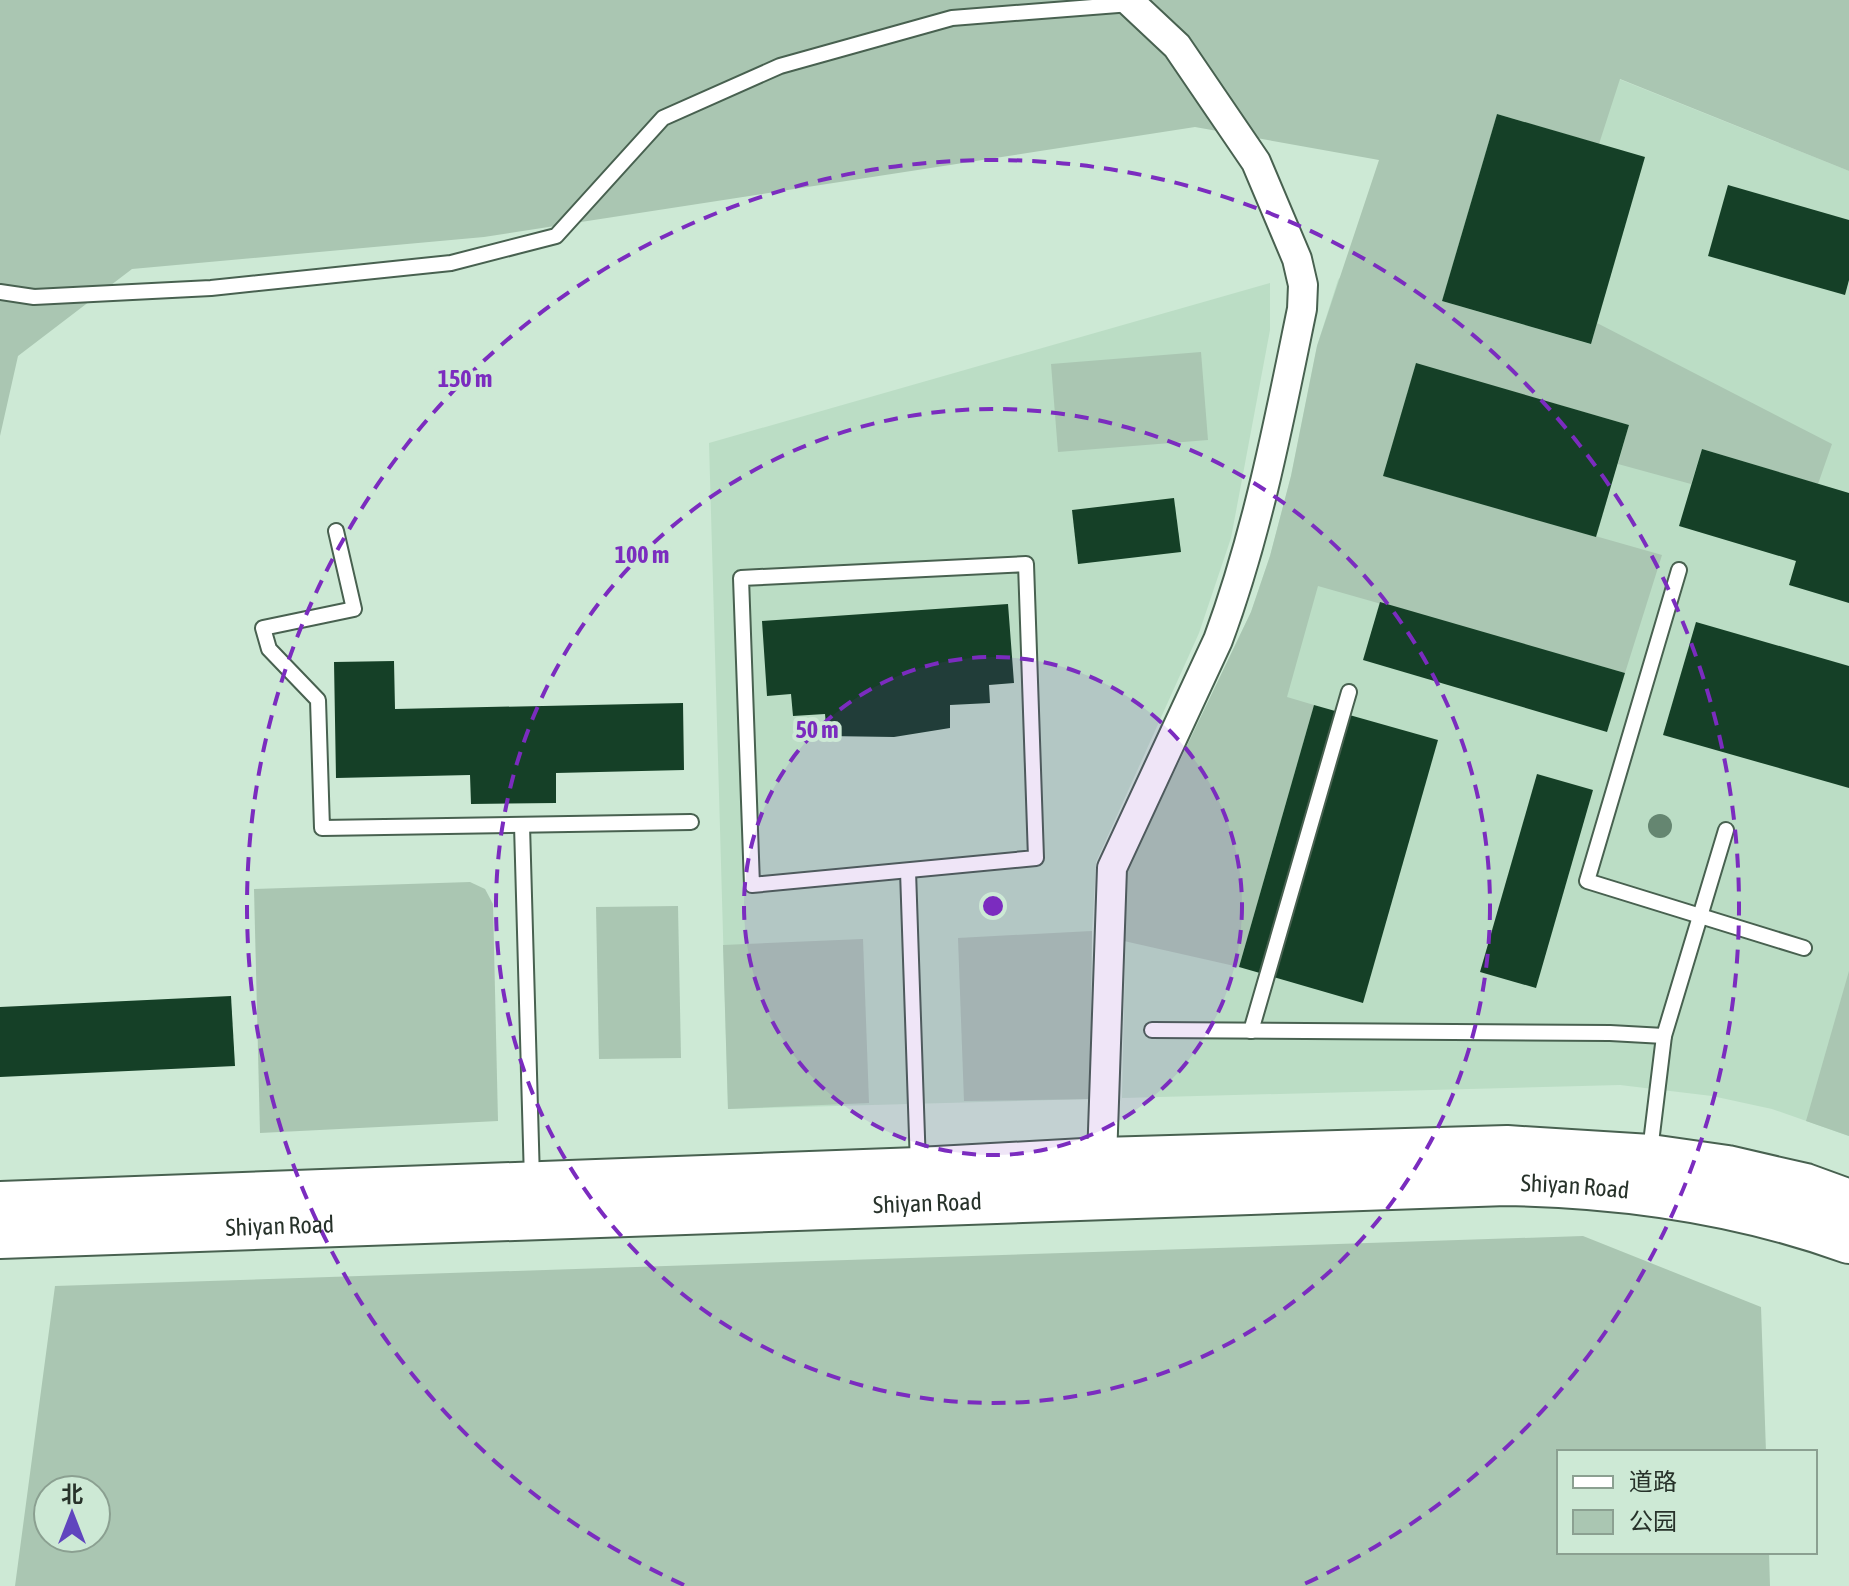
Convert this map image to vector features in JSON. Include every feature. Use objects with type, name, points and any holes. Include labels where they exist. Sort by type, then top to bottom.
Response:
[{"type":"main road","name":"Shiyan Road","points":[[919,1186],[1102,1160],[1507,1148],[1648,1174],[1721,1204],[1796,1222],[1849,1241]]},
{"type":"main road","name":"Shiyan Road","points":[[0,1204],[532,1200],[919,1186],[1579,1184],[1648,1174],[1727,1168],[1805,1186],[1849,1202]]},
{"type":"main road","name":"Shiyan Road","points":[[0,1236],[532,1200]]},
{"type":"street","points":[[1102,1160],[1112,868],[1218,640],[1232,602],[1270,469],[1302,309],[1303,285],[1297,259],[1256,162],[1177,46],[1130,2]]},
{"type":"lane","points":[[0,292],[34,297],[211,288],[451,263],[556,236],[663,118],[780,66],[952,18],[1130,2]]},
{"type":"lane","points":[[336,531],[354,609],[263,628],[269,649],[318,700],[322,828],[691,822]]},
{"type":"lane","points":[[1026,564],[1036,858],[908,871],[752,885],[741,578],[1026,564]]},
{"type":"lane","points":[[1679,570],[1587,881],[1804,948]]},
{"type":"lane","points":[[1251,1031],[1349,692]]},
{"type":"lane","points":[[522,825],[532,1200]]},
{"type":"lane","points":[[1648,1174],[1664,1036],[1726,830]]},
{"type":"lane","points":[[908,871],[919,1186]]},
{"type":"lane","points":[[1152,1030],[1664,1036]]},
{"type":"shaded area","points":[[1519,39],[1849,171],[1849,1136],[1772,1109],[1712,1096],[1620,1085],[1122,1098],[1127,871],[1251,612],[1270,556],[1291,476],[1317,346],[1338,280]]},
{"type":"shaded area","points":[[1270,283],[1270,330],[1231,538],[1199,633],[1096,862],[1090,1099],[728,1109],[709,443]]},
{"type":"green space","points":[[0,0],[1849,0],[1849,171],[1620,79],[1599,144],[1497,114],[1442,301],[1590,344],[1597,323],[1832,444],[1818,484],[1702,449],[1691,484],[1618,464],[1629,425],[1416,364],[1384,476],[1662,555],[1625,673],[1318,586],[1287,697],[1314,705],[1239,967],[1124,941],[1127,871],[1251,612],[1270,556],[1291,476],[1317,346],[1379,160],[1195,127],[484,237],[132,269],[18,356],[0,436]]},
{"type":"green space","points":[[1201,352],[1208,440],[1058,452],[1051,364]]},
{"type":"green space","points":[[470,882],[485,889],[493,904],[498,1121],[260,1133],[254,889]]},
{"type":"green space","points":[[678,906],[681,1058],[599,1059],[596,907]]},
{"type":"green space","points":[[1092,931],[1090,1099],[964,1101],[958,938]]},
{"type":"green space","points":[[863,939],[869,1103],[728,1109],[723,945]]},
{"type":"green space","points":[[1849,971],[1849,1136],[1806,1121]]},
{"type":"green space","points":[[1583,1236],[1761,1307],[1766,1450],[1557,1450],[1557,1554],[1769,1554],[1770,1586],[15,1586],[55,1286]]},
{"type":"building","points":[[1497,114],[1645,157],[1591,344],[1442,301]]},
{"type":"building","points":[[1728,185],[1849,220],[1849,280],[1845,295],[1708,256]]},
{"type":"building","points":[[1416,363],[1629,425],[1596,537],[1383,476]]},
{"type":"building","points":[[1702,449],[1849,493],[1849,603],[1789,585],[1796,561],[1679,526]]},
{"type":"building","points":[[1174,498],[1181,552],[1078,564],[1072,510]]},
{"type":"building","points":[[1380,602],[1625,673],[1607,732],[1363,660]]},
{"type":"building","points":[[1008,604],[1014,683],[989,685],[990,703],[950,705],[950,728],[894,737],[827,736],[825,714],[793,716],[791,694],[767,696],[762,621]]},
{"type":"building","points":[[1696,622],[1849,666],[1849,788],[1663,735]]},
{"type":"building","points":[[394,661],[395,709],[683,703],[684,770],[556,773],[556,803],[471,804],[470,775],[336,778],[334,662]]},
{"type":"building","points":[[1314,705],[1438,740],[1363,1003],[1239,967]]},
{"type":"building","points":[[1537,774],[1593,790],[1536,988],[1480,972]]},
{"type":"building","points":[[231,996],[235,1066],[0,1077],[0,1007]]}]
